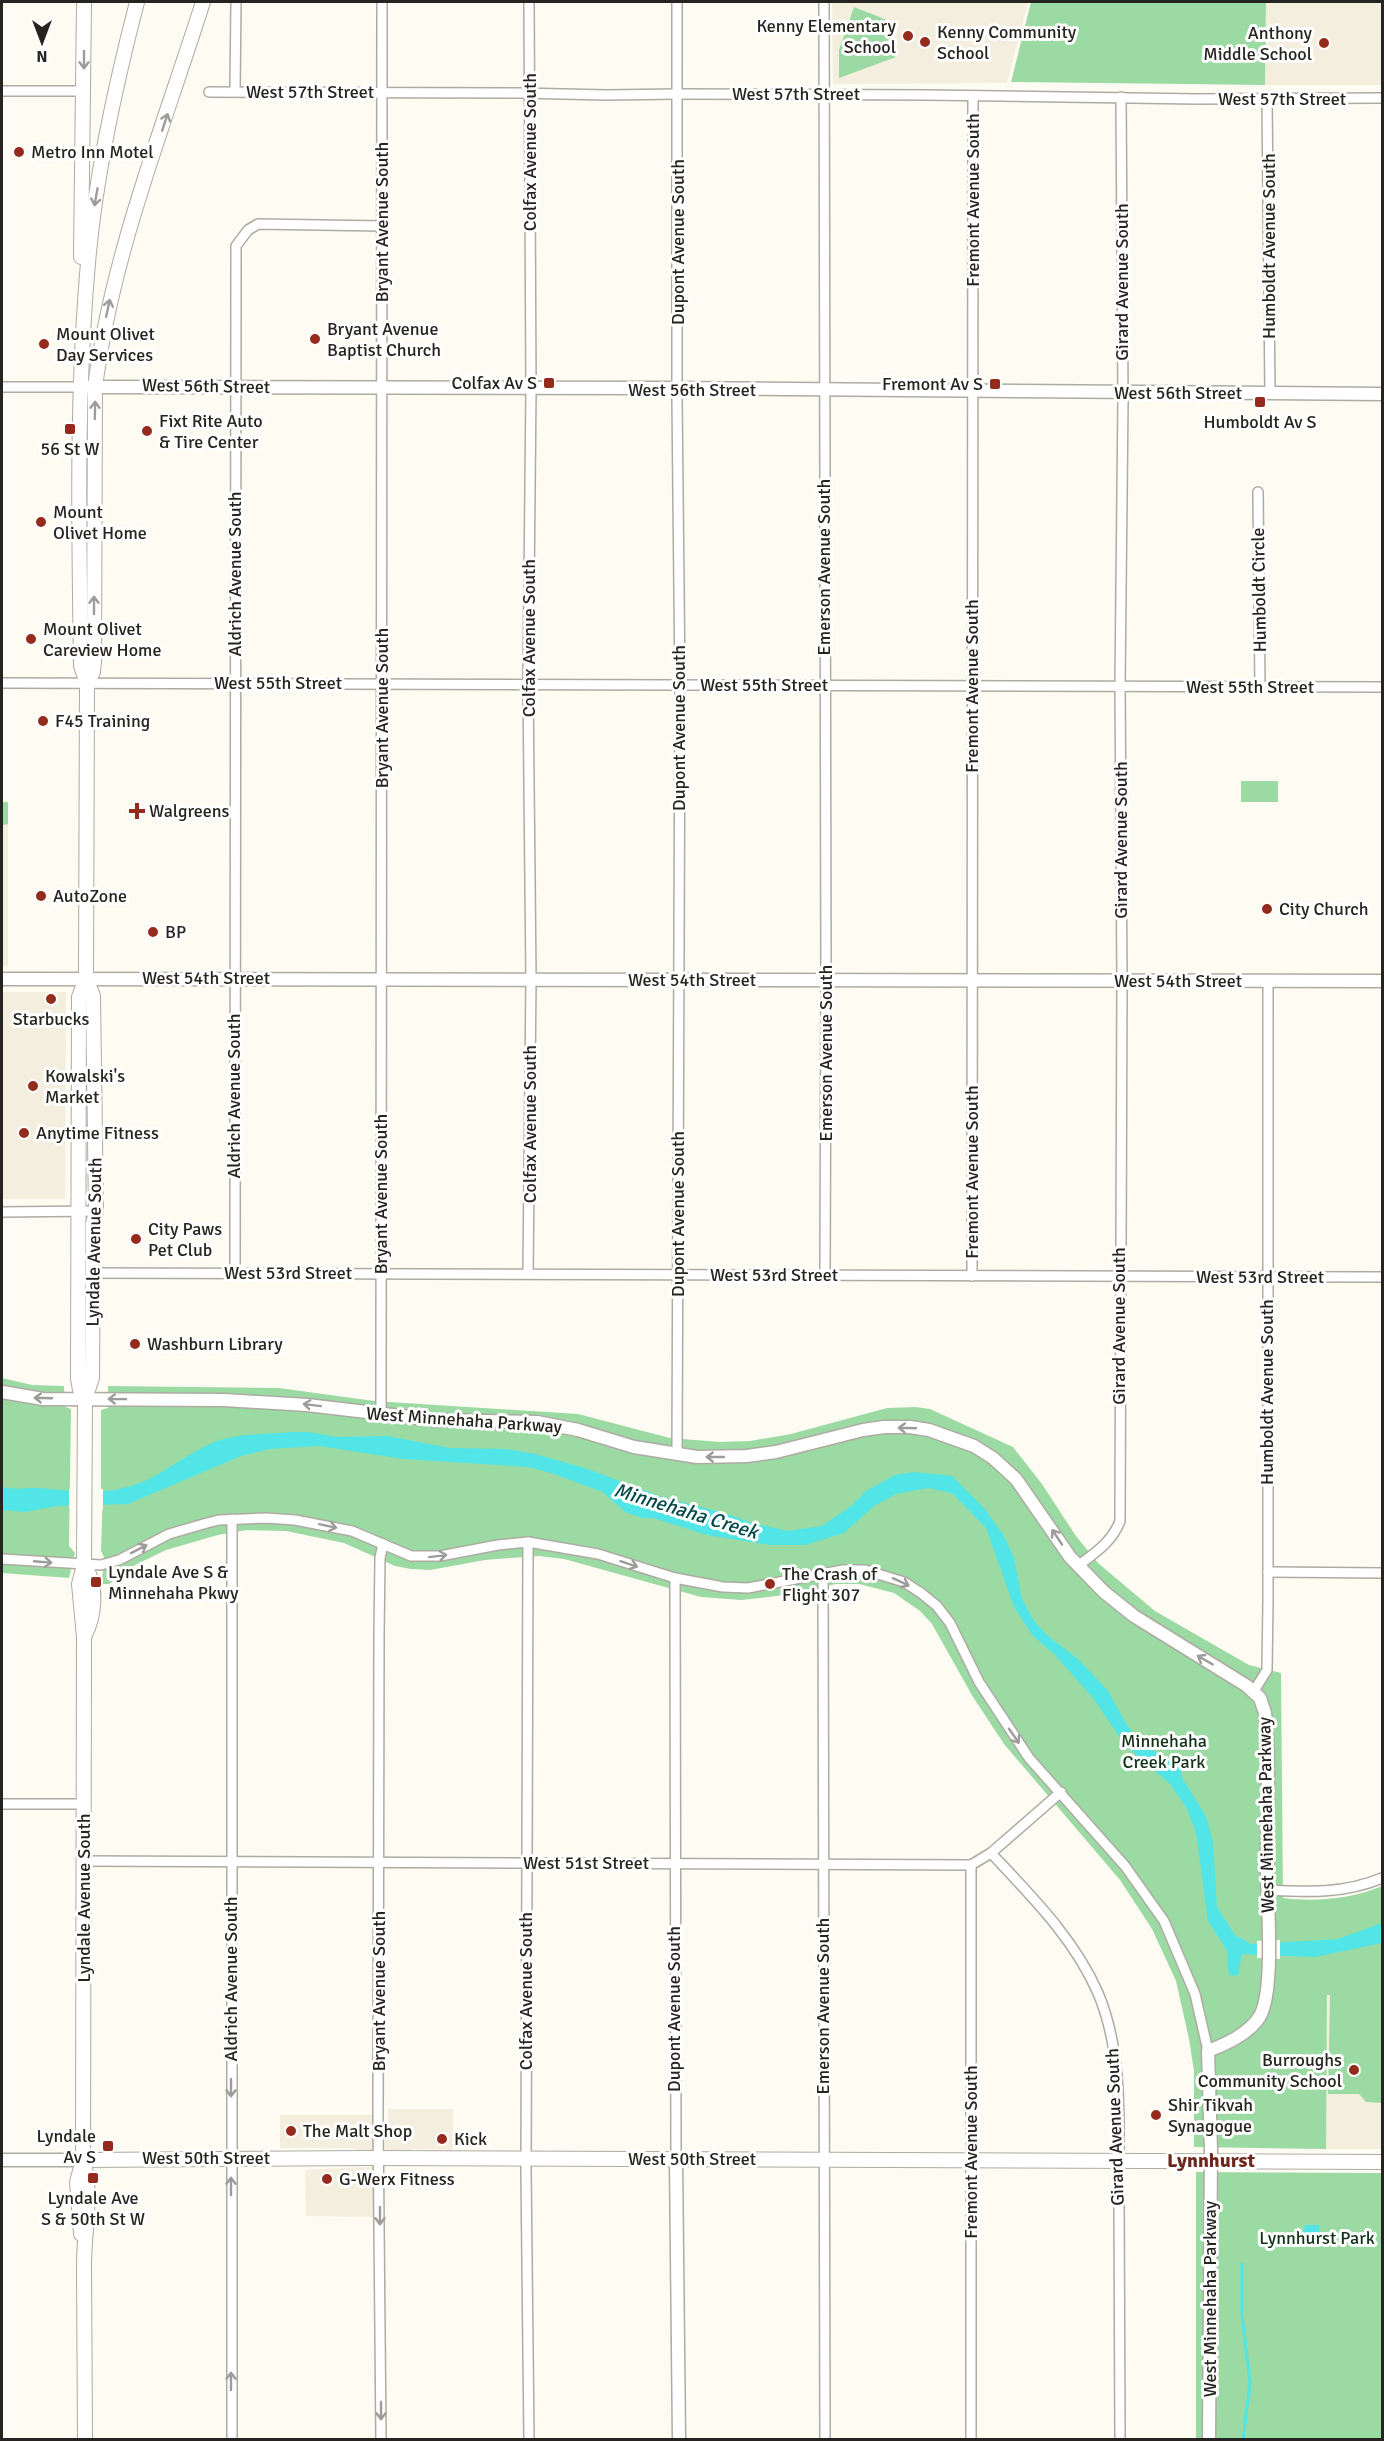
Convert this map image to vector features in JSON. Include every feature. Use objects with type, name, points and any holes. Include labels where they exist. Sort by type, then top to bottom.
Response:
[{"type":"main road","points":[[84,2],[80,230],[88,387]]},
{"type":"main road","points":[[85,310],[88,256],[96,198],[113,104],[137,2]]},
{"type":"main road","points":[[88,387],[117,272],[203,2]]},
{"type":"main road","name":"Lyndale Avenue South","points":[[85,1399],[80,1390],[78,1378],[78,1211],[79,997],[86,978],[87,683],[93,672],[94,662],[88,387]]},
{"type":"main road","name":"Lyndale Avenue South","points":[[85,2439],[84,2261],[77,2200],[77,2178],[83,2160],[84,1637],[91,1622],[92,1582],[84,1565],[85,1399],[92,1383],[93,1224],[96,1211],[93,996],[86,978]]},
{"type":"main road","name":"West 50th Street","points":[[83,2160],[526,2158],[972,2162],[1383,2162]]},
{"type":"street","points":[[235,91],[236,2]]},
{"type":"street","name":"Bryant Avenue South","points":[[381,1414],[382,2]]},
{"type":"street","name":"Colfax Avenue South","points":[[528,1274],[531,979],[528,685],[531,389],[529,2]]},
{"type":"street","name":"Dupont Avenue South","points":[[677,2],[680,685],[677,1454]]},
{"type":"street","name":"Emerson Avenue South","points":[[824,2],[825,1276]]},
{"type":"street","points":[[2,91],[84,91]]},
{"type":"street","name":"West 57th Street","points":[[209,92],[1383,98]]},
{"type":"street","name":"Fremont Avenue South","points":[[972,1276],[973,96]]},
{"type":"street","name":"Girard Avenue South","points":[[1079,1565],[1107,1543],[1115,1534],[1120,1521],[1122,981],[1120,685],[1123,393],[1121,97]]},
{"type":"street","name":"Humboldt Avenue South","points":[[1267,98],[1270,394]]},
{"type":"street","name":"Aldrich Avenue South","points":[[235,1273],[236,246],[248,230],[258,224],[382,226]]},
{"type":"street","name":"West 56th Street","points":[[2,387],[677,388],[1383,394]]},
{"type":"street","name":"Humboldt Circle","points":[[1258,492],[1260,688]]},
{"type":"street","name":"West 55th Street","points":[[2,683],[1383,687]]},
{"type":"street","name":"West 54th Street","points":[[2,979],[1383,981]]},
{"type":"street","name":"Humboldt Avenue South","points":[[1254,1691],[1267,1670],[1268,981]]},
{"type":"street","points":[[2,1212],[96,1211]]},
{"type":"street","name":"West 53rd Street","points":[[93,1273],[1383,1278]]},
{"type":"street","name":"West Minnehaha Parkway","points":[[2,1392],[30,1398],[224,1400],[307,1405],[435,1420],[549,1423],[634,1447],[697,1457],[747,1456],[796,1448],[863,1430],[884,1427],[910,1427],[945,1434],[974,1446],[1006,1469],[1034,1501],[1070,1557],[1104,1592],[1134,1616],[1254,1691],[1263,1704],[1266,1722],[1268,1928],[1266,2001],[1260,2016],[1241,2034],[1208,2051]]},
{"type":"street","name":"Aldrich Avenue South","points":[[232,1519],[230,2158],[232,2439]]},
{"type":"street","name":"West Minnehaha Parkway","points":[[2,1559],[84,1565],[108,1563],[169,1534],[219,1520],[295,1520],[352,1531],[411,1556],[431,1557],[528,1542],[598,1554],[675,1578],[723,1587],[748,1588],[823,1573],[865,1570],[904,1582],[921,1593],[937,1606],[950,1623],[979,1682],[1029,1758],[1125,1866],[1164,1922],[1195,1994],[1208,2051],[1211,2161],[1209,2439]]},
{"type":"street","name":"Colfax Avenue South","points":[[528,1542],[526,2158],[529,2439]]},
{"type":"street","name":"Bryant Avenue South","points":[[381,2439],[379,1635],[380,1565],[383,1544]]},
{"type":"street","points":[[1268,1572],[1383,1573]]},
{"type":"street","name":"Emerson Avenue South","points":[[823,1573],[825,2439]]},
{"type":"street","name":"Dupont Avenue South","points":[[675,1578],[674,1864],[679,2439]]},
{"type":"street","points":[[971,1865],[991,1853],[1061,1792]]},
{"type":"street","points":[[2,1804],[83,1804]]},
{"type":"street","name":"Girard Avenue South","points":[[991,1853],[1048,1914],[1067,1940],[1098,1993],[1108,2023],[1115,2059],[1118,2161],[1120,2439]]},
{"type":"street","name":"West 51st Street","points":[[84,1861],[971,1865]]},
{"type":"street","name":"Fremont Avenue South","points":[[971,1865],[971,2439]]},
{"type":"street","points":[[1267,1890],[1321,1892],[1342,1890],[1383,1878]]},
{"type":"street","name":"West 50th Street","points":[[2,2160],[83,2160]]},
{"type":"shaded area","name":"Kenny Community School","points":[[832,2],[1028,2],[1007,83],[833,84]]},
{"type":"shaded area","name":"Anthony Middle School","points":[[1266,2],[1382,2],[1382,85],[1265,85]]},
{"type":"shaded area","points":[[2,802],[8,802],[8,966],[2,966]]},
{"type":"shaded area","points":[[2,992],[66,992],[65,1199],[2,1199]]},
{"type":"shaded area","name":"Burroughs Community School","points":[[1382,1954],[1382,2149],[1303,2149],[1304,2125],[1326,2104],[1328,1971]]},
{"type":"shaded area","points":[[388,2109],[453,2109],[453,2150],[413,2149],[401,2152],[386,2150],[385,2128],[388,2123]]},
{"type":"shaded area","points":[[280,2115],[372,2115],[374,2147],[369,2152],[349,2148],[280,2148]]},
{"type":"shaded area","points":[[372,2167],[375,2170],[377,2217],[306,2216],[305,2170]]},
{"type":"green space","points":[[1031,2],[1266,2],[1265,85],[1011,82]]},
{"type":"green space","points":[[854,7],[892,22],[885,52],[896,57],[839,78],[839,50]]},
{"type":"green space","points":[[1241,781],[1278,781],[1278,802],[1241,802]]},
{"type":"green space","points":[[2,802],[8,802],[8,824],[2,825]]},
{"type":"green space","points":[[2,1378],[32,1385],[64,1386],[65,1407],[71,1409],[69,1546],[75,1553],[69,1578],[2,1573]]},
{"type":"green space","name":"Minnehaha Creek Park","points":[[108,1386],[279,1388],[374,1401],[578,1414],[670,1438],[720,1442],[750,1441],[791,1434],[887,1408],[915,1407],[930,1409],[1013,1447],[1098,1563],[1155,1611],[1249,1665],[1281,1673],[1283,1898],[1308,1900],[1333,1898],[1358,1894],[1382,1886],[1382,2103],[1366,2102],[1359,2094],[1328,2094],[1330,1995],[1327,1995],[1326,2149],[1194,2147],[1194,2071],[1189,2039],[1176,1981],[1152,1929],[1120,1880],[1004,1744],[973,1697],[932,1624],[920,1611],[894,1593],[859,1584],[836,1584],[777,1596],[741,1600],[701,1597],[564,1559],[538,1556],[485,1560],[430,1570],[411,1569],[395,1566],[344,1543],[286,1531],[247,1530],[218,1535],[166,1550],[135,1565],[109,1584],[101,1584],[105,1564],[101,1551],[103,1489],[101,1489],[101,1410],[108,1408]]},
{"type":"green space","name":"Lynnhurst Park","points":[[1196,2172],[1382,2173],[1382,2439],[1196,2439]]},
{"type":"water","name":"Minnehaha Creek","points":[[309,1432],[336,1437],[387,1436],[450,1448],[506,1449],[535,1454],[585,1468],[662,1497],[788,1531],[822,1526],[851,1506],[866,1491],[895,1475],[914,1472],[952,1476],[985,1509],[1004,1536],[1014,1558],[1022,1599],[1034,1621],[1048,1636],[1078,1659],[1108,1691],[1125,1722],[1139,1741],[1181,1769],[1182,1778],[1206,1816],[1213,1842],[1217,1907],[1235,1935],[1251,1944],[1338,1939],[1382,1923],[1382,1943],[1315,1957],[1242,1954],[1238,1975],[1230,1976],[1226,1949],[1208,1921],[1196,1832],[1187,1809],[1170,1784],[1125,1745],[1093,1698],[1054,1654],[1033,1636],[1014,1607],[986,1528],[952,1493],[928,1488],[896,1494],[874,1506],[844,1533],[805,1545],[770,1545],[707,1535],[653,1518],[642,1518],[625,1512],[603,1492],[528,1467],[404,1459],[319,1446],[269,1449],[241,1456],[128,1504],[56,1506],[25,1512],[2,1510],[2,1487],[108,1491],[151,1478],[194,1452],[220,1440],[247,1435]]},
{"type":"water","points":[[1305,2225],[1319,2225],[1319,2240],[1302,2243]]},
{"type":"pier","points":[[69,1489],[103,1489],[103,1509],[69,1508]]},
{"type":"pier","points":[[1280,1940],[1280,1959],[1257,1958],[1257,1941]]},
{"type":"waterway","points":[[1242,2264],[1242,2314],[1250,2383],[1243,2440]]},
{"type":"place","name":"Kenny Elementary School","points":[[908,36]]},
{"type":"place","name":"Kenny Community School","points":[[925,42]]},
{"type":"place","name":"Anthony Middle School","points":[[1324,43]]},
{"type":"place","name":"Metro Inn Motel","points":[[19,152]]},
{"type":"place","name":"Bryant Avenue Baptist Church","points":[[315,339]]},
{"type":"place","name":"Mount Olivet Day Services","points":[[44,344]]},
{"type":"place","name":"Colfax Av S","points":[[549,383]]},
{"type":"place","name":"Fremont Av S","points":[[995,384]]},
{"type":"place","name":"Humboldt Av S","points":[[1260,402]]},
{"type":"place","name":"56 St W","points":[[70,429]]},
{"type":"place","name":"Fixt Rite Auto & Tire Center","points":[[147,431]]},
{"type":"place","name":"Mount Olivet Home","points":[[41,522]]},
{"type":"place","name":"Mount Olivet Careview Home","points":[[31,639]]},
{"type":"place","name":"F45 Training","points":[[43,721]]},
{"type":"place","name":"Walgreens","points":[[137,811]]},
{"type":"place","name":"AutoZone","points":[[41,896]]},
{"type":"place","name":"City Church","points":[[1267,909]]},
{"type":"place","name":"BP","points":[[153,932]]},
{"type":"place","name":"Starbucks","points":[[51,999]]},
{"type":"place","name":"Kowalski's Market","points":[[33,1086]]},
{"type":"place","name":"Anytime Fitness","points":[[24,1133]]},
{"type":"place","name":"City Paws Pet Club","points":[[136,1239]]},
{"type":"place","name":"Washburn Library","points":[[135,1344]]},
{"type":"place","name":"Lyndale Ave S & Minnehaha Pkwy","points":[[96,1582]]},
{"type":"place","name":"The Crash of Flight 307","points":[[770,1584]]},
{"type":"place","name":"Burroughs Community School","points":[[1354,2070]]},
{"type":"place","name":"Shir Tikvah Synagogue","points":[[1156,2115]]},
{"type":"place","name":"The Malt Shop","points":[[291,2131]]},
{"type":"place","name":"Kick","points":[[442,2139]]},
{"type":"place","name":"Lyndale Av S","points":[[108,2146]]},
{"type":"place","name":"Lyndale Ave S & 50th St W","points":[[93,2178]]},
{"type":"place","name":"G-Werx Fitness","points":[[327,2179]]},
{"type":"district","name":"Lynnhurst","points":[[1211,2160]]}]
